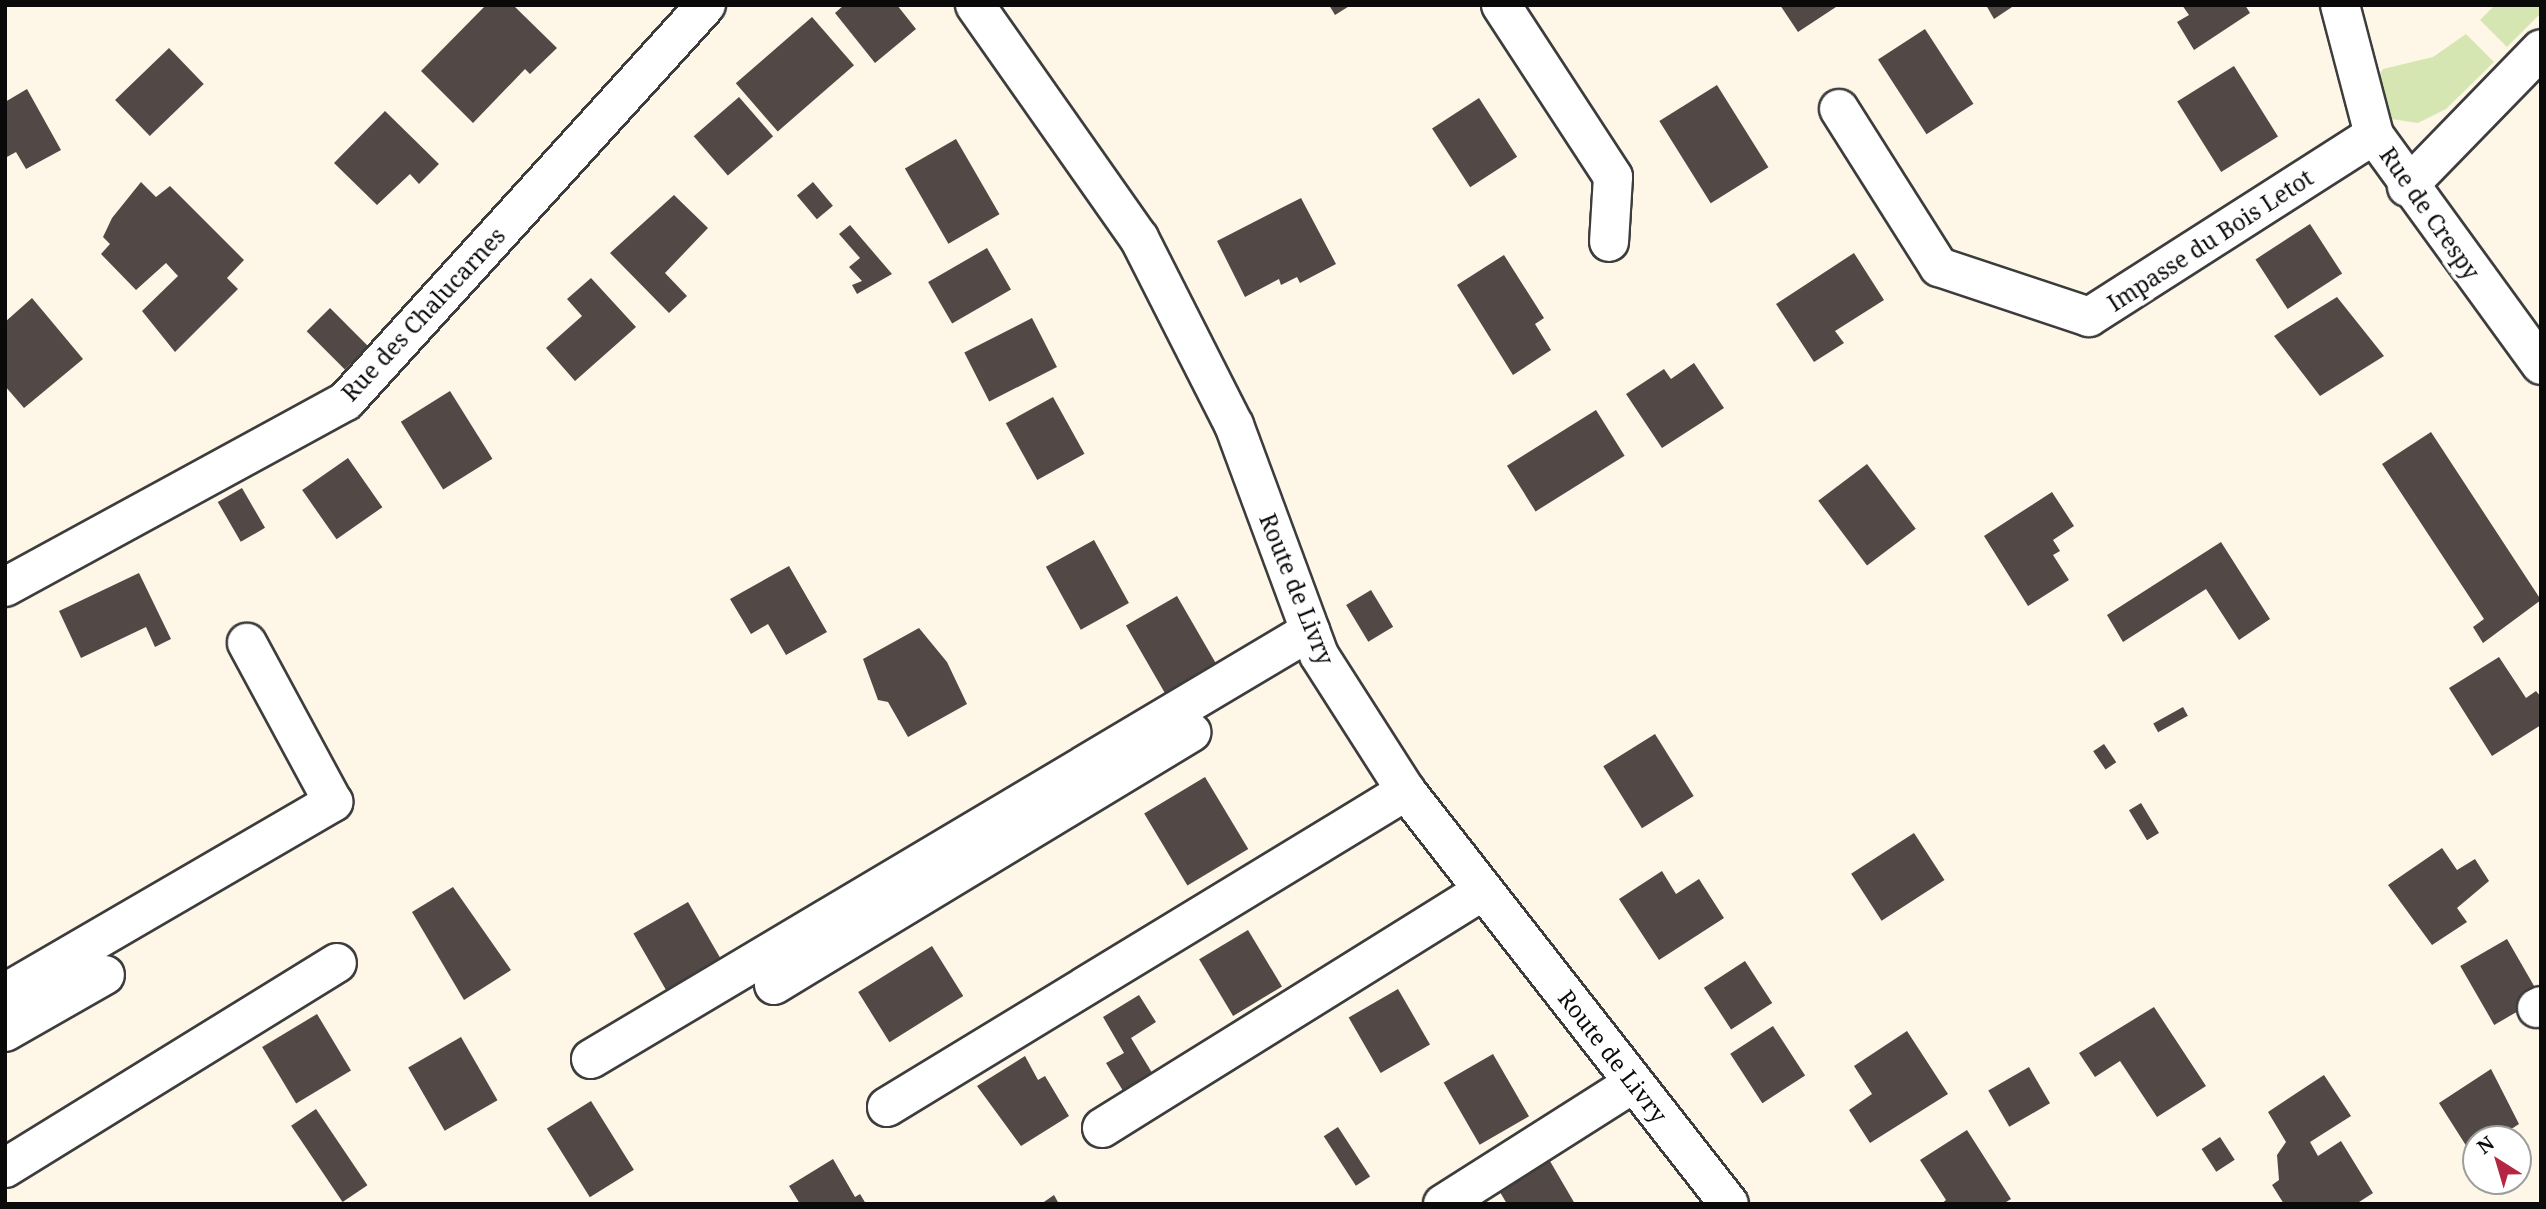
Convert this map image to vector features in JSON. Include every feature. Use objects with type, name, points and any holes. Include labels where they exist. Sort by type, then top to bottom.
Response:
[{"type":"street","name":"Rue des Chalucarnes","points":[[5,587],[346,401],[706,5]]},
{"type":"street","name":"Route de Livry","points":[[975,5],[1139,239],[1234,425],[1314,643],[1406,791],[1729,1204]]},
{"type":"street","points":[[1502,5],[1613,177],[1609,242]]},
{"type":"street","name":"Rue de Crespy","points":[[2340,5],[2374,135],[2407,187],[2541,365]]},
{"type":"street","points":[[2407,187],[2541,49]]},
{"type":"street","name":"Impasse du Bois Letot","points":[[1839,108],[1939,267],[2089,317],[2374,135]]},
{"type":"street","points":[[5,993],[333,802],[247,643]]},
{"type":"street","points":[[774,985],[1314,643]]},
{"type":"street","points":[[591,1059],[1314,643]]},
{"type":"street","points":[[887,1107],[1406,791]]},
{"type":"street","points":[[1102,1128],[1483,891]]},
{"type":"street","points":[[5,1168],[337,963]]},
{"type":"street","points":[[5,1032],[105,975]]},
{"type":"street","points":[[1443,1204],[1634,1083]]},
{"type":"green space","points":[[2495,5],[2541,5],[2541,13],[2507,47],[2480,20]]},
{"type":"green space","points":[[2466,34],[2494,62],[2446,109],[2418,123],[2391,119],[2375,82],[2383,69],[2433,57]]},
{"type":"building","points":[[486,5],[513,5],[557,48],[530,74],[525,69],[473,123],[421,71]]},
{"type":"building","points":[[844,5],[897,5],[916,29],[875,63],[835,13]]},
{"type":"building","points":[[1329,5],[1351,5],[1335,15]]},
{"type":"building","points":[[1780,5],[1839,5],[1798,32]]},
{"type":"building","points":[[1986,5],[2015,5],[1994,19]]},
{"type":"building","points":[[2182,5],[2245,5],[2250,13],[2194,50],[2177,22],[2189,15]]},
{"type":"building","points":[[812,17],[854,65],[778,132],[736,83]]},
{"type":"building","points":[[1925,29],[1973,104],[1927,134],[1878,59]]},
{"type":"building","points":[[169,48],[204,84],[150,136],[115,100]]},
{"type":"building","points":[[2234,66],[2278,136],[2221,172],[2177,102]]},
{"type":"building","points":[[1717,85],[1768,167],[1711,203],[1659,121]]},
{"type":"building","points":[[27,89],[61,150],[26,169],[16,152],[5,158],[5,102]]},
{"type":"building","points":[[739,97],[773,136],[728,176],[694,136]]},
{"type":"building","points":[[1479,98],[1517,157],[1470,187],[1432,128]]},
{"type":"building","points":[[385,111],[439,164],[419,184],[410,174],[377,205],[334,163]]},
{"type":"building","points":[[956,139],[1000,214],[948,244],[905,168]]},
{"type":"building","points":[[141,182],[156,197],[170,186],[244,260],[227,278],[238,289],[175,352],[142,311],[178,276],[166,263],[136,290],[101,254],[110,244],[103,237],[112,218]]},
{"type":"building","points":[[813,182],[833,206],[817,219],[797,195]]},
{"type":"building","points":[[674,195],[708,228],[665,273],[687,296],[669,313],[610,253]]},
{"type":"building","points":[[1301,198],[1336,264],[1300,283],[1297,277],[1281,285],[1279,279],[1245,297],[1217,241]]},
{"type":"building","points":[[2310,224],[2342,273],[2288,309],[2255,259]]},
{"type":"building","points":[[850,225],[892,274],[857,294],[852,285],[862,281],[849,267],[860,258],[839,234]]},
{"type":"building","points":[[987,248],[1011,290],[952,324],[928,282]]},
{"type":"building","points":[[1854,253],[1884,300],[1835,331],[1844,343],[1814,362],[1776,304]]},
{"type":"building","points":[[1504,255],[1544,318],[1535,324],[1551,350],[1513,375],[1457,285]]},
{"type":"building","points":[[591,278],[636,327],[575,381],[546,348],[582,316],[567,299]]},
{"type":"building","points":[[2337,297],[2384,356],[2320,396],[2274,336]]},
{"type":"building","points":[[32,298],[83,359],[24,408],[5,386],[5,322]]},
{"type":"building","points":[[330,308],[368,346],[345,370],[307,331]]},
{"type":"building","points":[[1032,318],[1057,367],[989,402],[964,353]]},
{"type":"building","points":[[1694,363],[1724,408],[1662,448],[1626,394],[1664,369],[1671,379]]},
{"type":"building","points":[[450,391],[492,459],[443,490],[401,422]]},
{"type":"building","points":[[1053,397],[1085,454],[1037,480],[1006,423]]},
{"type":"building","points":[[1596,410],[1625,456],[1536,511],[1507,466]]},
{"type":"building","points":[[2431,432],[2541,600],[2483,643],[2473,627],[2484,619],[2382,464]]},
{"type":"building","points":[[348,458],[382,507],[337,539],[302,490]]},
{"type":"building","points":[[1867,464],[1916,529],[1867,565],[1818,501]]},
{"type":"building","points":[[242,488],[265,528],[241,542],[218,502]]},
{"type":"building","points":[[2052,492],[2074,526],[2053,540],[2060,551],[2053,555],[2069,580],[2028,606],[1984,536]]},
{"type":"building","points":[[1094,540],[1129,603],[1081,630],[1046,567]]},
{"type":"building","points":[[2221,542],[2270,619],[2239,640],[2206,589],[2123,642],[2107,615]]},
{"type":"building","points":[[789,566],[827,632],[786,655],[768,624],[751,634],[730,599]]},
{"type":"building","points":[[139,573],[171,639],[155,647],[146,627],[81,658],[59,611]]},
{"type":"building","points":[[1371,590],[1393,627],[1368,642],[1346,605]]},
{"type":"building","points":[[1177,596],[1224,677],[1172,706],[1126,626]]},
{"type":"building","points":[[919,628],[947,662],[967,704],[908,737],[888,702],[878,700],[863,659]]},
{"type":"building","points":[[2499,657],[2526,698],[2536,691],[2541,697],[2541,725],[2492,756],[2449,688]]},
{"type":"building","points":[[2183,707],[2188,716],[2158,732],[2153,723]]},
{"type":"building","points":[[1655,734],[1694,796],[1642,828],[1603,766]]},
{"type":"building","points":[[2104,744],[2116,762],[2106,770],[2093,751]]},
{"type":"building","points":[[1205,777],[1248,849],[1187,886],[1144,814]]},
{"type":"building","points":[[2141,803],[2159,833],[2147,840],[2129,810]]},
{"type":"building","points":[[1914,833],[1944,880],[1882,921],[1851,874]]},
{"type":"building","points":[[2442,848],[2457,870],[2475,859],[2489,881],[2457,908],[2467,922],[2432,945],[2388,885]]},
{"type":"building","points":[[1662,871],[1676,894],[1699,879],[1724,918],[1659,960],[1619,899]]},
{"type":"building","points":[[453,887],[511,970],[464,1000],[412,912]]},
{"type":"building","points":[[688,902],[721,959],[666,991],[633,934]]},
{"type":"building","points":[[1248,930],[1282,987],[1233,1016],[1199,959]]},
{"type":"building","points":[[2507,939],[2541,998],[2494,1025],[2460,966]]},
{"type":"building","points":[[932,946],[963,996],[889,1042],[858,992]]},
{"type":"building","points":[[1745,961],[1772,1003],[1731,1030],[1704,988]]},
{"type":"building","points":[[1398,989],[1430,1044],[1381,1073],[1349,1018]]},
{"type":"building","points":[[1139,995],[1156,1022],[1131,1038],[1157,1081],[1128,1099],[1106,1063],[1124,1053],[1103,1017]]},
{"type":"building","points":[[2154,1007],[2206,1086],[2157,1117],[2120,1061],[2095,1077],[2079,1053]]},
{"type":"building","points":[[317,1014],[351,1071],[296,1104],[262,1047]]},
{"type":"building","points":[[1773,1026],[1805,1075],[1762,1103],[1730,1054]]},
{"type":"building","points":[[1907,1031],[1948,1094],[1870,1143],[1849,1110],[1872,1094],[1854,1066]]},
{"type":"building","points":[[461,1037],[498,1100],[445,1131],[408,1068]]},
{"type":"building","points":[[1493,1054],[1529,1116],[1480,1145],[1444,1082]]},
{"type":"building","points":[[1025,1056],[1038,1080],[1045,1076],[1069,1116],[1021,1146],[977,1086]]},
{"type":"building","points":[[2029,1067],[2050,1103],[2009,1127],[1988,1090]]},
{"type":"building","points":[[2491,1069],[2519,1124],[2462,1125],[2462,1139],[2439,1103]]},
{"type":"building","points":[[2324,1075],[2351,1116],[2310,1142],[2318,1156],[2341,1141],[2373,1193],[2356,1204],[2284,1204],[2272,1185],[2279,1180],[2277,1155],[2286,1142],[2268,1112]]},
{"type":"building","points":[[591,1101],[634,1170],[590,1197],[547,1129]]},
{"type":"building","points":[[316,1109],[367,1185],[343,1202],[291,1126]]},
{"type":"building","points":[[1338,1127],[1370,1176],[1356,1186],[1324,1136]]},
{"type":"building","points":[[1967,1130],[2011,1199],[2003,1204],[1941,1204],[1946,1200],[1920,1160]]},
{"type":"building","points":[[2220,1137],[2235,1160],[2216,1172],[2202,1149]]},
{"type":"building","points":[[1547,1156],[1575,1204],[1507,1204],[1497,1187]]},
{"type":"building","points":[[833,1159],[855,1197],[860,1194],[866,1204],[800,1204],[789,1186]]},
{"type":"building","points":[[1054,1195],[1059,1204],[1041,1204]]}]
